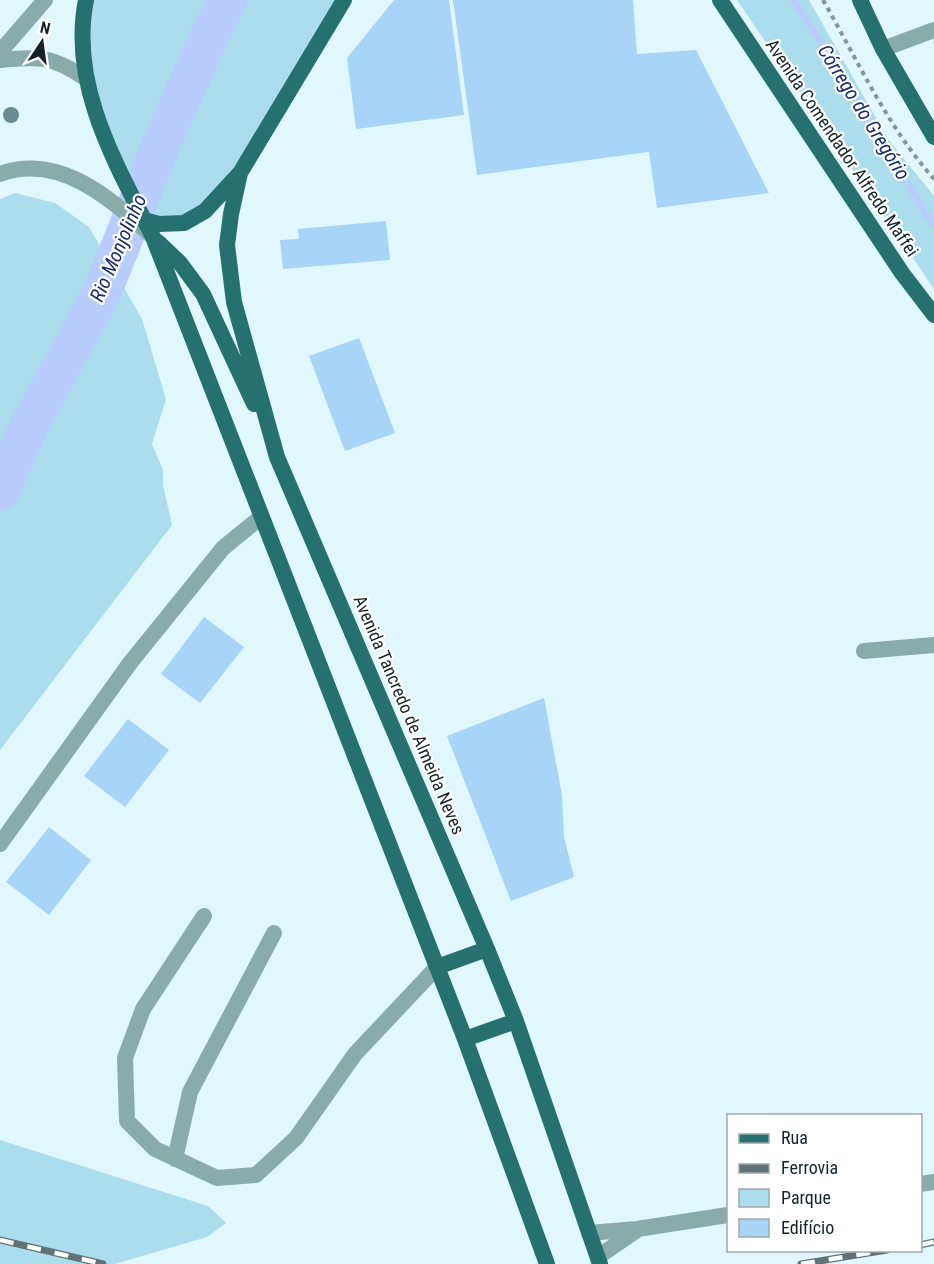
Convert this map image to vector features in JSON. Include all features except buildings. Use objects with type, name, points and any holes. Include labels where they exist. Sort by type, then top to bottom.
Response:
[{"type":"main road","points":[[86,0],[82,47],[85,78],[112,158],[146,228],[261,517],[465,1039],[548,1264]]},
{"type":"main road","points":[[146,228],[159,224],[184,223],[205,212],[240,173],[344,0]]},
{"type":"main road","name":"Avenida Comendador Alfredo Maffei","points":[[720,0],[902,273],[934,315]]},
{"type":"main road","points":[[860,0],[883,49],[915,108],[934,137]]},
{"type":"main road","name":"Avenida Tancredo de Almeida Neves","points":[[240,173],[227,245],[234,302],[277,457],[516,1021],[599,1260]]},
{"type":"main road","points":[[146,228],[180,263],[202,294],[277,457]]},
{"type":"main road","points":[[437,967],[487,949]]},
{"type":"main road","points":[[465,1039],[516,1021]]},
{"type":"street","points":[[0,52],[45,0]]},
{"type":"street","points":[[883,49],[934,30]]},
{"type":"street","points":[[0,60],[31,57],[51,59],[64,64],[85,78]]},
{"type":"street","points":[[0,174],[15,169],[33,169],[72,177],[103,194],[146,228]]},
{"type":"street","points":[[0,844],[130,663],[223,548],[261,517]]},
{"type":"street","points":[[864,651],[934,645]]},
{"type":"street","points":[[204,916],[143,1009],[125,1058],[127,1121],[155,1149],[217,1178],[256,1175],[296,1138],[355,1053],[437,967]]},
{"type":"street","points":[[176,1159],[190,1092],[274,933]]},
{"type":"street","points":[[589,1233],[637,1230],[727,1215]]},
{"type":"street","points":[[599,1260],[637,1230]]},
{"type":"path","points":[[823,0],[894,128],[934,179]]},
{"type":"green space","points":[[86,0],[344,0],[240,173],[184,223],[144,220],[85,78]]},
{"type":"green space","points":[[737,0],[809,0],[888,139],[934,196],[934,289]]},
{"type":"green space","points":[[15,193],[55,203],[89,227],[142,319],[166,399],[152,444],[163,470],[163,485],[172,525],[0,750],[0,199]]},
{"type":"green space","points":[[0,1140],[208,1206],[226,1223],[207,1237],[115,1264],[0,1264]]},
{"type":"waterway","name":"Rio Monjolinho","points":[[0,491],[29,426],[103,290],[159,149],[212,30],[228,0]]},
{"type":"waterway","name":"Córrego do Gregório","points":[[793,0],[926,214],[934,223]]},
{"type":"railway","points":[[0,1240],[103,1264]]},
{"type":"railway","points":[[922,1245],[934,1242]]},
{"type":"railway","points":[[801,1264],[875,1252]]}]
